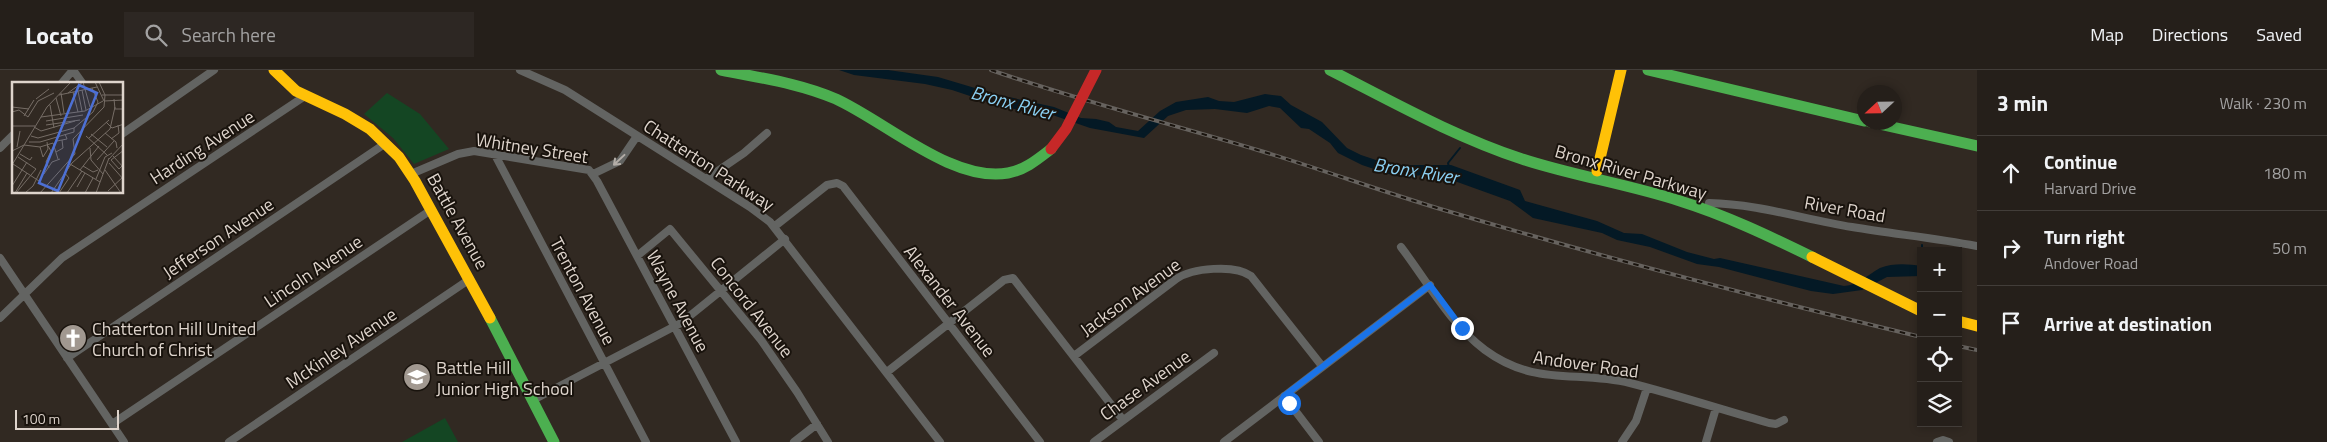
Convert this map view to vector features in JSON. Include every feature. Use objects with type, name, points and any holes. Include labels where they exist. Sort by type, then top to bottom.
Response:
[{"type":"main road","name":"Battle Avenue","points":[[274,70],[292,88],[354,119],[386,143],[410,174],[470,280],[554,442]]},
{"type":"main road","points":[[720,70],[790,84],[824,95],[878,122],[941,161],[970,172],[989,174],[1014,171],[1032,163],[1066,129],[1096,70]]},
{"type":"main road","points":[[761,70],[809,81],[844,95],[888,118],[944,154],[966,163],[984,166],[1008,164],[1047,147],[1087,70]]},
{"type":"main road","name":"Bronx River Parkway","points":[[1330,70],[1478,143],[1525,160],[1674,190],[1709,203],[1787,237],[1862,275],[1873,285],[1917,309]]},
{"type":"main road","name":"Bronx River Parkway","points":[[1348,70],[1487,138],[1543,158],[1701,208],[1873,285],[1917,302]]},
{"type":"main road","points":[[1596,175],[1621,70]]},
{"type":"main road","points":[[1648,70],[1857,119]]},
{"type":"main road","points":[[1902,129],[1977,146]]},
{"type":"main road","points":[[1962,315],[1977,318]]},
{"type":"main road","points":[[1962,322],[1977,326]]},
{"type":"street","points":[[62,82],[73,70],[82,82]]},
{"type":"street","points":[[124,133],[214,70]]},
{"type":"street","name":"Chatterton Parkway","points":[[520,70],[565,90],[757,212],[775,226],[940,442]]},
{"type":"street","name":"Harding Avenue","points":[[0,318],[62,258],[305,96]]},
{"type":"street","points":[[706,179],[744,153],[767,133]]},
{"type":"street","points":[[0,148],[12,136]]},
{"type":"street","name":"Whitney Street","points":[[410,174],[463,153],[480,151],[584,169],[593,174],[620,161],[637,136]]},
{"type":"street","name":"Jefferson Avenue","points":[[67,358],[386,143]]},
{"type":"street","name":"Trenton Avenue","points":[[494,153],[646,442]]},
{"type":"street","name":"Wayne Avenue","points":[[593,174],[736,442]]},
{"type":"street","name":"Alexander Avenue","points":[[775,226],[824,187],[834,182],[840,184],[1040,442]]},
{"type":"street","name":"River Road","points":[[1709,203],[1754,206],[1851,227],[1977,246]]},
{"type":"street","name":"Lincoln Avenue","points":[[112,424],[431,210]]},
{"type":"street","name":"Concord Avenue","points":[[637,256],[670,229],[722,290],[779,365],[828,442]]},
{"type":"street","points":[[533,400],[675,326],[785,239]]},
{"type":"street","name":"Andover Road","points":[[1401,247],[1466,334],[1493,355],[1512,365],[1546,376],[1607,380],[1647,388],[1769,423],[1776,424],[1784,420]]},
{"type":"street","points":[[0,258],[124,442]]},
{"type":"street","name":"Jackson Avenue","points":[[1074,356],[1181,275],[1198,269],[1244,272],[1254,278],[1322,366]]},
{"type":"street","points":[[887,372],[948,323],[1010,278],[1018,283],[1123,420]]},
{"type":"street","name":"McKinley Avenue","points":[[229,442],[470,280]]},
{"type":"street","points":[[1224,442],[1430,285]]},
{"type":"street","name":"Chase Avenue","points":[[1094,442],[1214,353]]},
{"type":"street","points":[[1622,442],[1636,421],[1647,388]]},
{"type":"street","points":[[1284,396],[1319,442]]},
{"type":"street","points":[[1706,442],[1716,408]]},
{"type":"street","points":[[794,442],[817,424]]},
{"type":"street","points":[[1937,442],[1943,440],[1949,442]]},
{"type":"green space","points":[[387,93],[420,114],[449,149],[414,164],[393,138],[364,114]]},
{"type":"green space","points":[[445,418],[458,442],[402,442]]},
{"type":"water","name":"Bronx River","points":[[839,70],[888,70],[938,77],[995,94],[1054,107],[1081,118],[1096,119],[1109,122],[1116,127],[1138,131],[1160,111],[1176,102],[1208,97],[1219,101],[1234,102],[1265,94],[1281,96],[1291,105],[1322,122],[1347,148],[1361,155],[1391,165],[1451,165],[1520,190],[1525,201],[1597,221],[1624,233],[1642,234],[1687,252],[1844,286],[1854,284],[1880,268],[1890,265],[1917,265],[1917,276],[1887,277],[1862,290],[1833,294],[1811,291],[1719,267],[1697,264],[1650,247],[1617,240],[1602,233],[1533,218],[1510,201],[1449,179],[1422,175],[1395,176],[1362,165],[1338,153],[1330,143],[1309,129],[1301,128],[1280,108],[1269,106],[1247,113],[1215,109],[1186,110],[1168,116],[1144,138],[1090,128],[1041,111],[1028,112],[1000,106],[952,90],[925,84],[854,75]]},
{"type":"waterway","name":"Bronx River","points":[[1449,167],[1448,163],[1460,148]]},
{"type":"railway","points":[[991,70],[1092,102],[1261,151],[1497,226],[1678,276],[1917,336]]},
{"type":"railway","points":[[1962,347],[1977,350]]},
{"type":"traffic: fast","points":[[721,70],[765,78],[822,93],[855,109],[920,148],[965,169],[987,174],[1014,172],[1026,167],[1051,149]]},
{"type":"traffic: fast","points":[[1330,70],[1425,118],[1497,150],[1542,165],[1660,195],[1697,207],[1747,226],[1812,257]]},
{"type":"traffic: fast","points":[[1648,70],[1857,119]]},
{"type":"traffic: fast","points":[[1902,129],[1977,146]]},
{"type":"traffic: fast","points":[[490,318],[554,442]]},
{"type":"traffic: slow","points":[[274,70],[296,91],[345,114],[370,129],[399,157],[415,181],[490,318]]},
{"type":"traffic: slow","points":[[1597,171],[1621,70]]},
{"type":"traffic: slow","points":[[1812,257],[1917,309]]},
{"type":"traffic: slow","points":[[1962,322],[1977,326]]},
{"type":"traffic: jam","points":[[1051,149],[1066,129],[1096,70]]},
{"type":"place","name":"Chatterton Hill United Church of Christ","points":[[73,338]]},
{"type":"place","name":"Battle Hill Junior High School","points":[[417,377]]},
{"type":"route","points":[[1289,403],[1284,396],[1430,285],[1462,328]]}]
